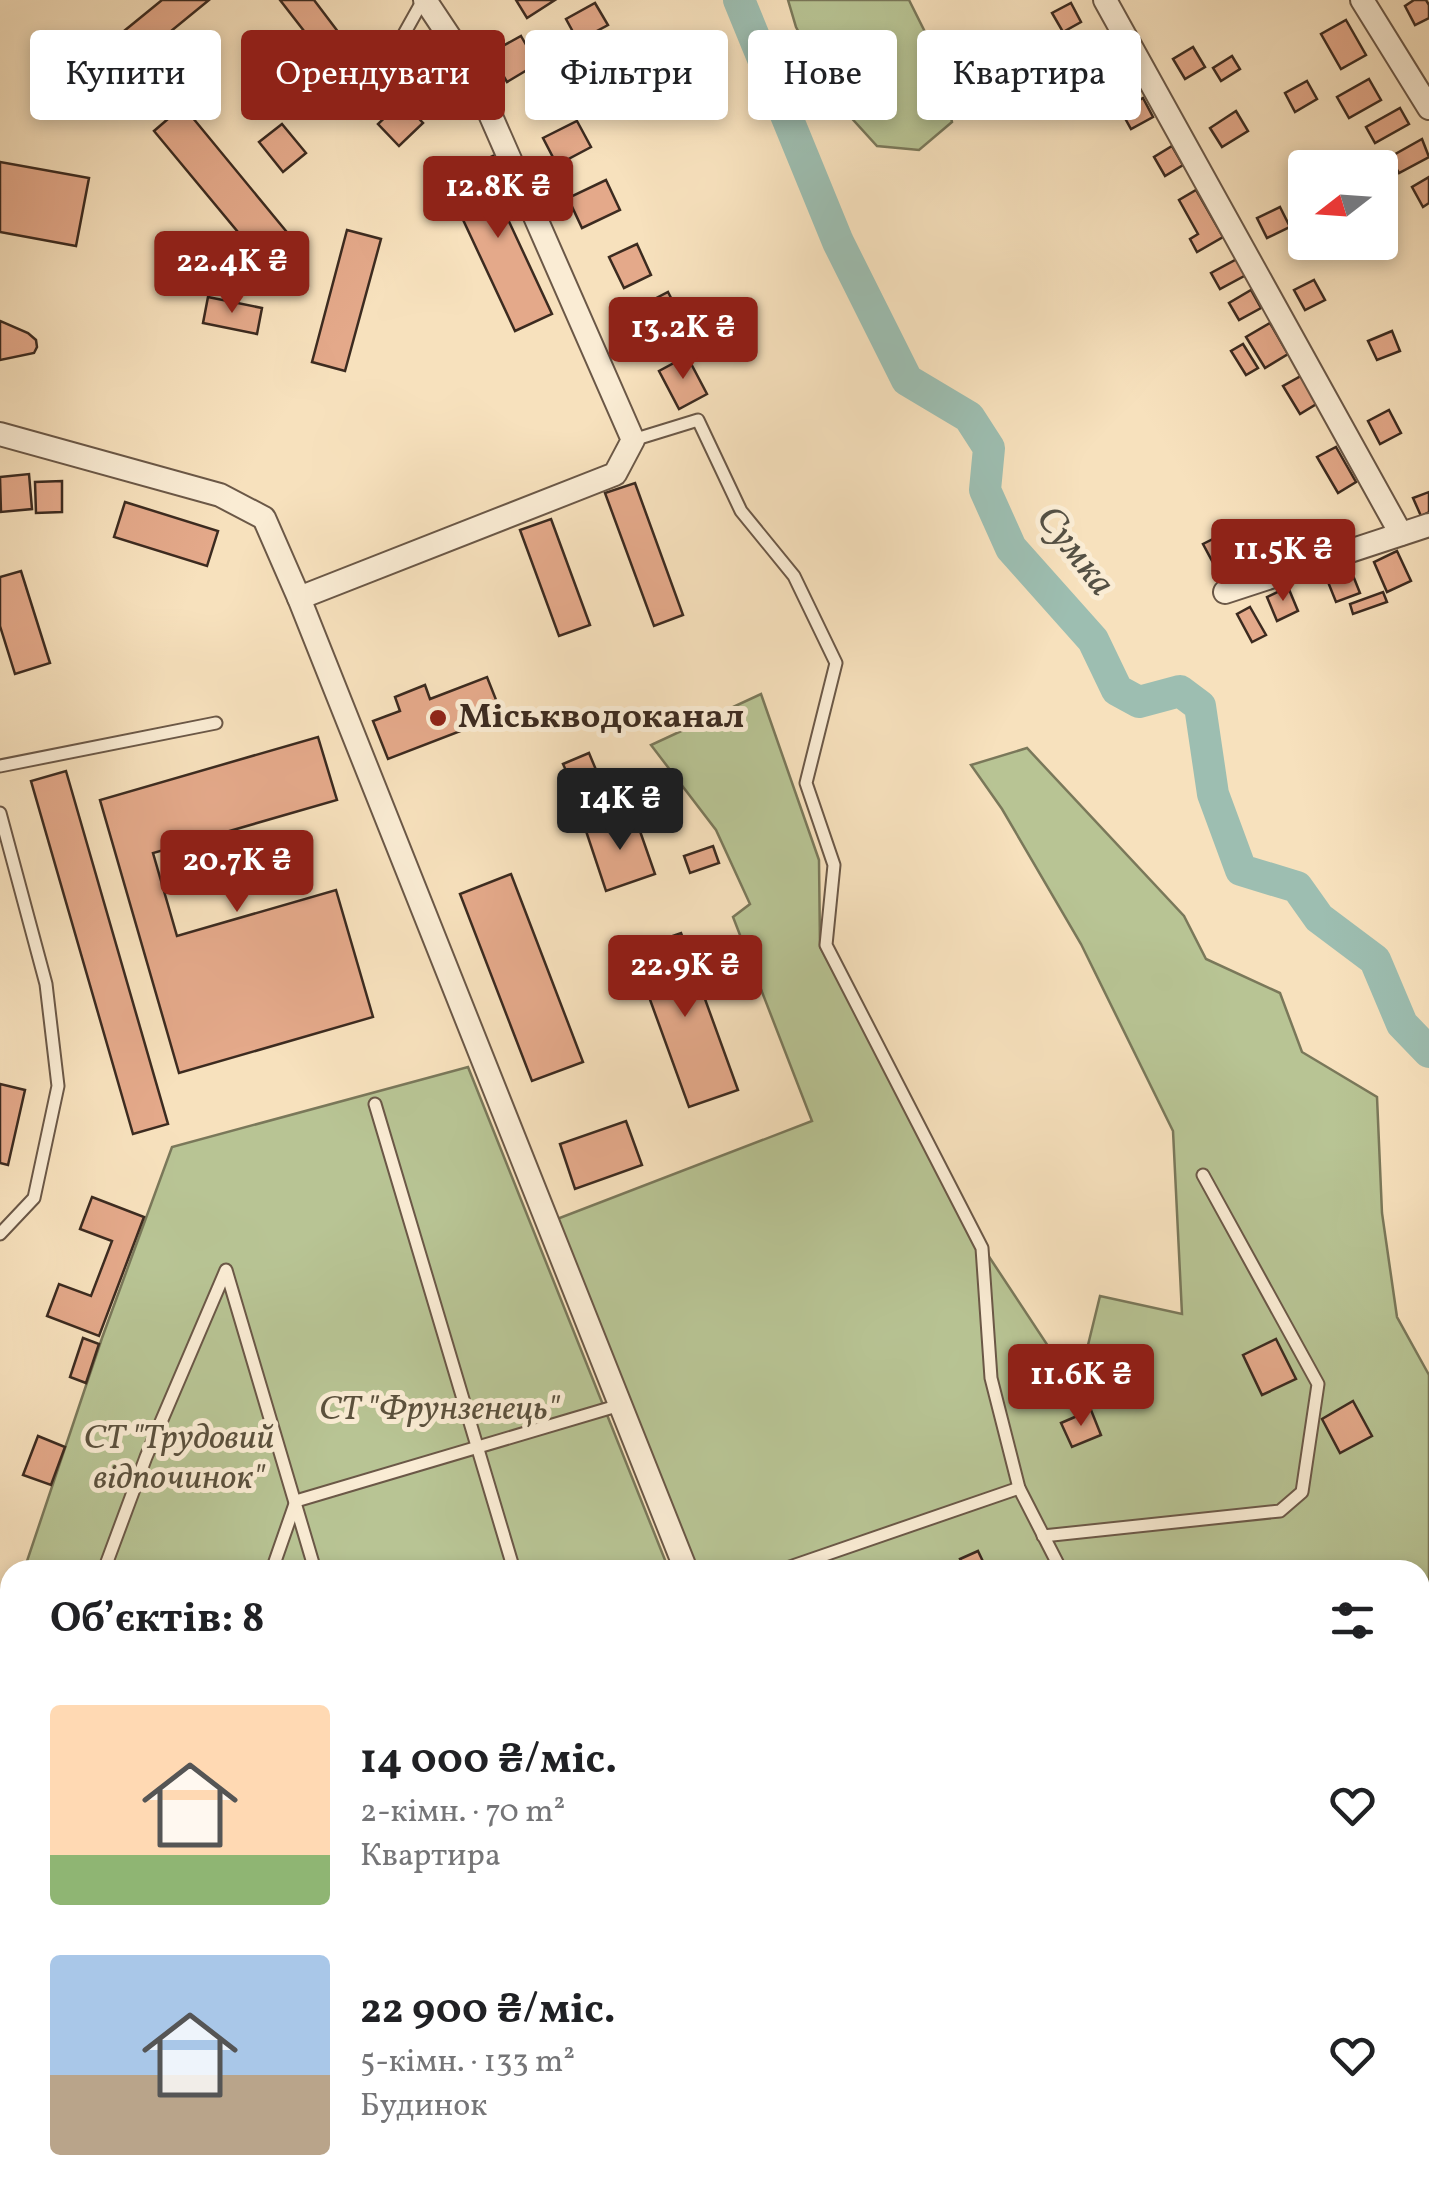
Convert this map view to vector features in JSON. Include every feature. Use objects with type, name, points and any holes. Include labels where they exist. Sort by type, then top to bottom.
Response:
[{"type":"street","points":[[298,598],[615,474],[634,440],[484,98],[457,48],[424,0]]},
{"type":"street","points":[[1105,0],[1401,534]]},
{"type":"street","points":[[1362,0],[1429,108]]},
{"type":"street","points":[[0,434],[220,495],[264,518],[682,1560]]},
{"type":"street","points":[[1225,592],[1429,525]]},
{"type":"lane","points":[[407,30],[424,0]]},
{"type":"lane","points":[[634,440],[698,420],[741,511],[794,576],[836,663],[806,783],[834,865],[826,946],[982,1248],[991,1378],[1019,1488],[1055,1560]]},
{"type":"lane","points":[[0,766],[216,722]]},
{"type":"lane","points":[[0,813],[46,984],[58,1086],[34,1198],[6,1218],[0,1234]]},
{"type":"lane","points":[[375,1104],[511,1560]]},
{"type":"lane","points":[[1043,1536],[1280,1512],[1302,1492],[1318,1384],[1203,1175]]},
{"type":"lane","points":[[108,1560],[146,1457],[226,1270],[313,1560]]},
{"type":"lane","points":[[296,1501],[620,1405]]},
{"type":"lane","points":[[810,1560],[1019,1488]]},
{"type":"lane","points":[[275,1560],[296,1501]]},
{"type":"green space","points":[[788,0],[909,0],[924,30],[917,30],[917,120],[952,122],[919,150],[877,146],[853,120],[897,120],[897,30],[796,27]]},
{"type":"green space","points":[[761,694],[819,860],[820,947],[982,1246],[1077,1390],[1100,1296],[1182,1314],[1173,1131],[1081,944],[1002,809],[971,765],[1027,748],[1184,916],[1206,959],[1280,993],[1302,1052],[1377,1097],[1382,1213],[1397,1317],[1429,1375],[1429,1560],[692,1560],[557,1219],[812,1121],[733,917],[750,904],[716,830],[651,745]]},
{"type":"green space","name":"СТ \"Фрунзенець\"","points":[[468,1067],[665,1560],[27,1560],[172,1147]]},
{"type":"building","points":[[162,0],[209,0],[172,30],[125,30]]},
{"type":"building","points":[[280,0],[314,0],[337,30],[303,30]]},
{"type":"building","points":[[516,0],[555,0],[527,18]]},
{"type":"building","points":[[1414,0],[1426,0],[1429,5],[1429,18],[1415,25],[1405,6]]},
{"type":"building","points":[[595,3],[608,25],[599,30],[572,30],[566,19]]},
{"type":"building","points":[[1071,3],[1081,22],[1062,30],[1052,13]]},
{"type":"building","points":[[1346,20],[1366,55],[1341,69],[1321,34]]},
{"type":"building","points":[[521,36],[525,43],[525,71],[507,82],[505,79],[505,45]]},
{"type":"building","points":[[1193,47],[1205,67],[1185,79],[1173,59]]},
{"type":"building","points":[[1232,56],[1240,69],[1221,81],[1213,68]]},
{"type":"building","points":[[1369,79],[1381,100],[1349,118],[1337,97]]},
{"type":"building","points":[[1307,81],[1317,99],[1295,112],[1285,93]]},
{"type":"building","points":[[1141,99],[1153,117],[1131,129],[1126,120],[1141,120]]},
{"type":"building","points":[[1400,108],[1409,124],[1375,143],[1366,127]]},
{"type":"building","points":[[1236,111],[1248,131],[1222,147],[1210,128]]},
{"type":"building","points":[[167,120],[195,120],[286,231],[257,255],[154,131]]},
{"type":"building","points":[[382,120],[423,123],[399,146],[378,124]]},
{"type":"building","points":[[577,121],[591,147],[557,165],[543,138]]},
{"type":"building","points":[[282,124],[306,153],[283,172],[259,142]]},
{"type":"building","points":[[1422,139],[1429,157],[1399,173],[1398,152]]},
{"type":"building","points":[[1172,146],[1183,165],[1165,176],[1154,157]]},
{"type":"building","points":[[493,156],[511,194],[499,200],[552,314],[515,331],[444,179]]},
{"type":"building","points":[[0,162],[89,178],[76,246],[0,232]]},
{"type":"building","points":[[1429,177],[1429,203],[1423,207],[1412,187]]},
{"type":"building","points":[[606,180],[620,210],[582,228],[568,198]]},
{"type":"building","points":[[1196,190],[1223,237],[1197,252],[1190,239],[1198,234],[1179,200]]},
{"type":"building","points":[[1280,207],[1288,228],[1267,238],[1257,218]]},
{"type":"building","points":[[347,230],[381,239],[345,371],[312,362]]},
{"type":"building","points":[[637,244],[651,275],[624,288],[609,257]]},
{"type":"building","points":[[1237,259],[1246,275],[1220,289],[1211,273]]},
{"type":"building","points":[[1314,280],[1325,300],[1305,310],[1294,290]]},
{"type":"building","points":[[1251,290],[1261,308],[1239,320],[1229,303]]},
{"type":"building","points":[[668,292],[688,331],[662,344],[643,305]]},
{"type":"building","points":[[208,297],[262,308],[257,334],[203,323]]},
{"type":"building","points":[[717,312],[729,342],[713,349],[700,319]]},
{"type":"building","points":[[0,321],[36,340],[34,353],[0,360]]},
{"type":"building","points":[[1270,323],[1288,354],[1265,368],[1246,337]]},
{"type":"building","points":[[1392,331],[1400,351],[1377,360],[1368,341]]},
{"type":"building","points":[[1243,344],[1258,368],[1246,375],[1231,351]]},
{"type":"building","points":[[687,356],[707,394],[679,409],[659,371]]},
{"type":"building","points":[[1301,376],[1318,403],[1300,414],[1283,386]]},
{"type":"building","points":[[1389,410],[1401,433],[1380,444],[1368,421]]},
{"type":"building","points":[[1336,447],[1356,482],[1338,493],[1317,457]]},
{"type":"building","points":[[29,474],[32,509],[1,512],[0,477]]},
{"type":"building","points":[[62,481],[62,512],[36,513],[35,482]]},
{"type":"building","points":[[635,483],[683,615],[654,626],[605,493]]},
{"type":"building","points":[[1429,492],[1429,512],[1421,516],[1413,498]]},
{"type":"building","points":[[125,502],[218,531],[207,566],[114,537]]},
{"type":"building","points":[[551,519],[590,625],[559,636],[520,530]]},
{"type":"building","points":[[1221,535],[1235,563],[1218,572],[1203,544]]},
{"type":"building","points":[[1397,551],[1411,581],[1387,592],[1374,562]]},
{"type":"building","points":[[1350,568],[1360,593],[1336,602],[1326,577]]},
{"type":"building","points":[[21,571],[50,663],[15,674],[0,626],[0,577]]},
{"type":"building","points":[[1288,587],[1298,611],[1277,621],[1267,597]]},
{"type":"building","points":[[1383,592],[1387,602],[1353,614],[1350,604]]},
{"type":"building","points":[[1250,607],[1266,635],[1252,642],[1237,614]]},
{"type":"building","name":"Міськводоканал","points":[[487,677],[502,715],[388,759],[373,721],[400,711],[395,697],[425,685],[430,699]]},
{"type":"building","points":[[318,737],[337,800],[153,853],[177,936],[336,890],[373,1017],[179,1073],[100,800]]},
{"type":"building","points":[[589,753],[604,789],[579,799],[563,764]]},
{"type":"building","points":[[66,771],[168,1124],[133,1134],[31,781]]},
{"type":"building","points":[[634,814],[655,874],[606,891],[586,831]]},
{"type":"building","points":[[713,846],[719,863],[690,873],[684,856]]},
{"type":"building","points":[[511,874],[583,1062],[532,1081],[460,894]]},
{"type":"building","points":[[681,933],[738,1090],[689,1107],[632,950]]},
{"type":"building","points":[[0,1084],[25,1090],[8,1165],[0,1163]]},
{"type":"building","points":[[626,1121],[642,1165],[575,1189],[560,1144]]},
{"type":"building","points":[[92,1197],[144,1217],[99,1336],[47,1316],[59,1284],[91,1296],[112,1241],[80,1229]]},
{"type":"building","points":[[83,1338],[99,1344],[86,1383],[70,1377]]},
{"type":"building","points":[[1276,1339],[1296,1379],[1262,1395],[1243,1355]]},
{"type":"building","points":[[1353,1401],[1372,1436],[1340,1453],[1322,1419]]},
{"type":"building","points":[[1091,1410],[1101,1435],[1072,1447],[1061,1423]]},
{"type":"building","points":[[38,1436],[65,1447],[51,1485],[23,1475]]},
{"type":"building","points":[[978,1551],[982,1560],[960,1560]]},
{"type":"waterway","name":"Сумка","points":[[739,0],[838,242],[907,380],[969,417],[989,448],[985,490],[1011,548],[1093,640],[1117,690],[1139,702],[1180,691],[1200,706],[1213,794],[1241,870],[1297,887],[1319,918],[1375,960],[1402,1024],[1429,1052]]},
{"type":"place","name":"Міськводоканал","points":[[438,718]]},
{"type":"park label","name":"СТ \"Трудовий відпочинок\"","points":[[179,1459]]}]
